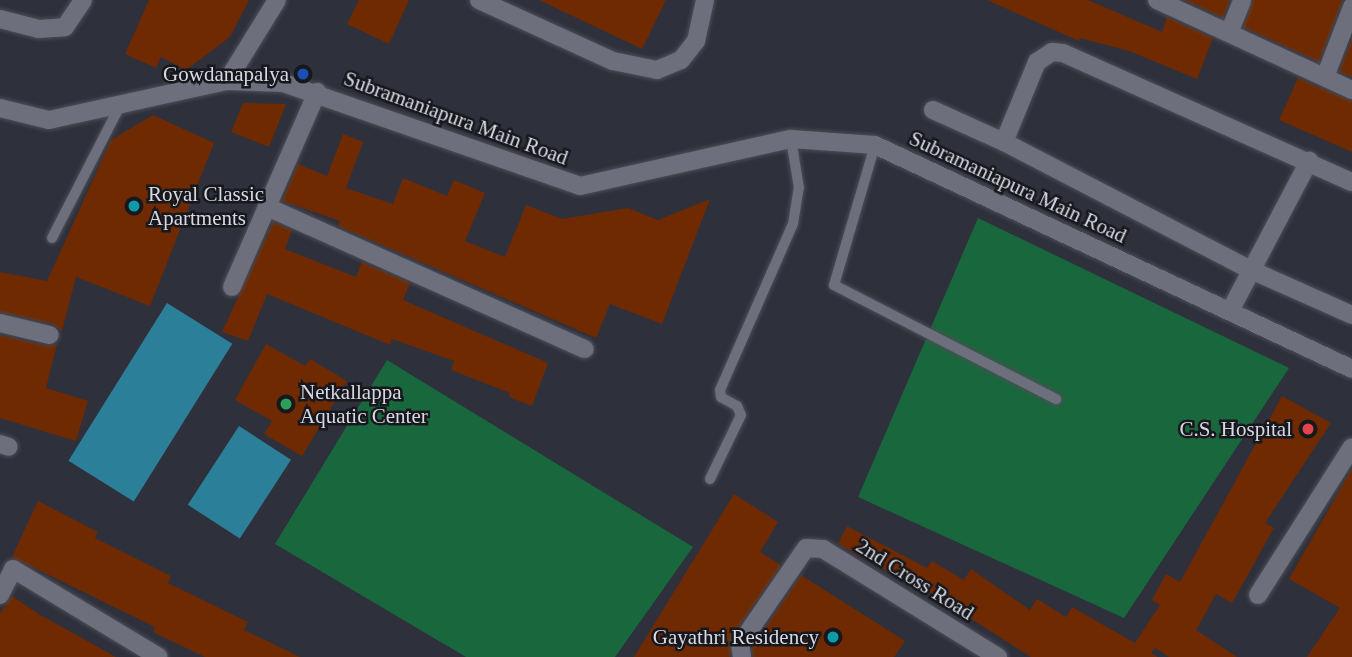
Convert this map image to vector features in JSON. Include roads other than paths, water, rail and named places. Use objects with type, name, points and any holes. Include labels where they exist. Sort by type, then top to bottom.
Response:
[{"type":"street","points":[[0,19],[39,29],[65,27],[83,0]]},
{"type":"street","points":[[227,81],[277,0]]},
{"type":"street","points":[[479,0],[613,61],[657,70],[681,60],[696,41],[705,0]]},
{"type":"street","points":[[1157,0],[1352,90]]},
{"type":"street","points":[[1229,33],[1242,0]]},
{"type":"street","points":[[1325,77],[1352,7]]},
{"type":"street","points":[[1004,142],[1037,62],[1052,52],[1077,56],[1352,182]]},
{"type":"street","name":"Subramaniapura Main Road","points":[[0,108],[49,120],[227,81],[283,83],[317,92],[580,186],[791,139],[875,145],[1352,369]]},
{"type":"street","points":[[232,287],[317,92]]},
{"type":"street","points":[[933,110],[1004,142],[1251,270],[1352,315]]},
{"type":"street","points":[[1230,311],[1309,161]]},
{"type":"street","points":[[267,207],[585,349]]},
{"type":"street","points":[[0,323],[50,335]]},
{"type":"street","points":[[1258,594],[1352,447]]},
{"type":"street","name":"2nd Cross Road","points":[[742,657],[740,644],[806,548],[823,549],[998,657]]},
{"type":"street","points":[[0,595],[13,569],[159,657]]},
{"type":"lane","points":[[52,238],[121,104]]},
{"type":"lane","points":[[710,478],[741,415],[737,406],[721,397],[720,390],[793,225],[799,188],[791,139]]},
{"type":"lane","points":[[875,145],[834,285],[1056,399]]},
{"type":"water","points":[[167,303],[232,344],[134,502],[68,461]]},
{"type":"water","points":[[239,426],[291,460],[240,539],[188,505]]},
{"type":"place","name":"Gowdanapalya","points":[[303,74]]},
{"type":"place","name":"Royal Classic Apartments","points":[[134,206]]},
{"type":"place","name":"Netkallappa Aquatic Center","points":[[286,404]]},
{"type":"place","name":"C.S. Hospital","points":[[1308,429]]},
{"type":"place","name":"Gayathri Residency","points":[[833,637]]}]
